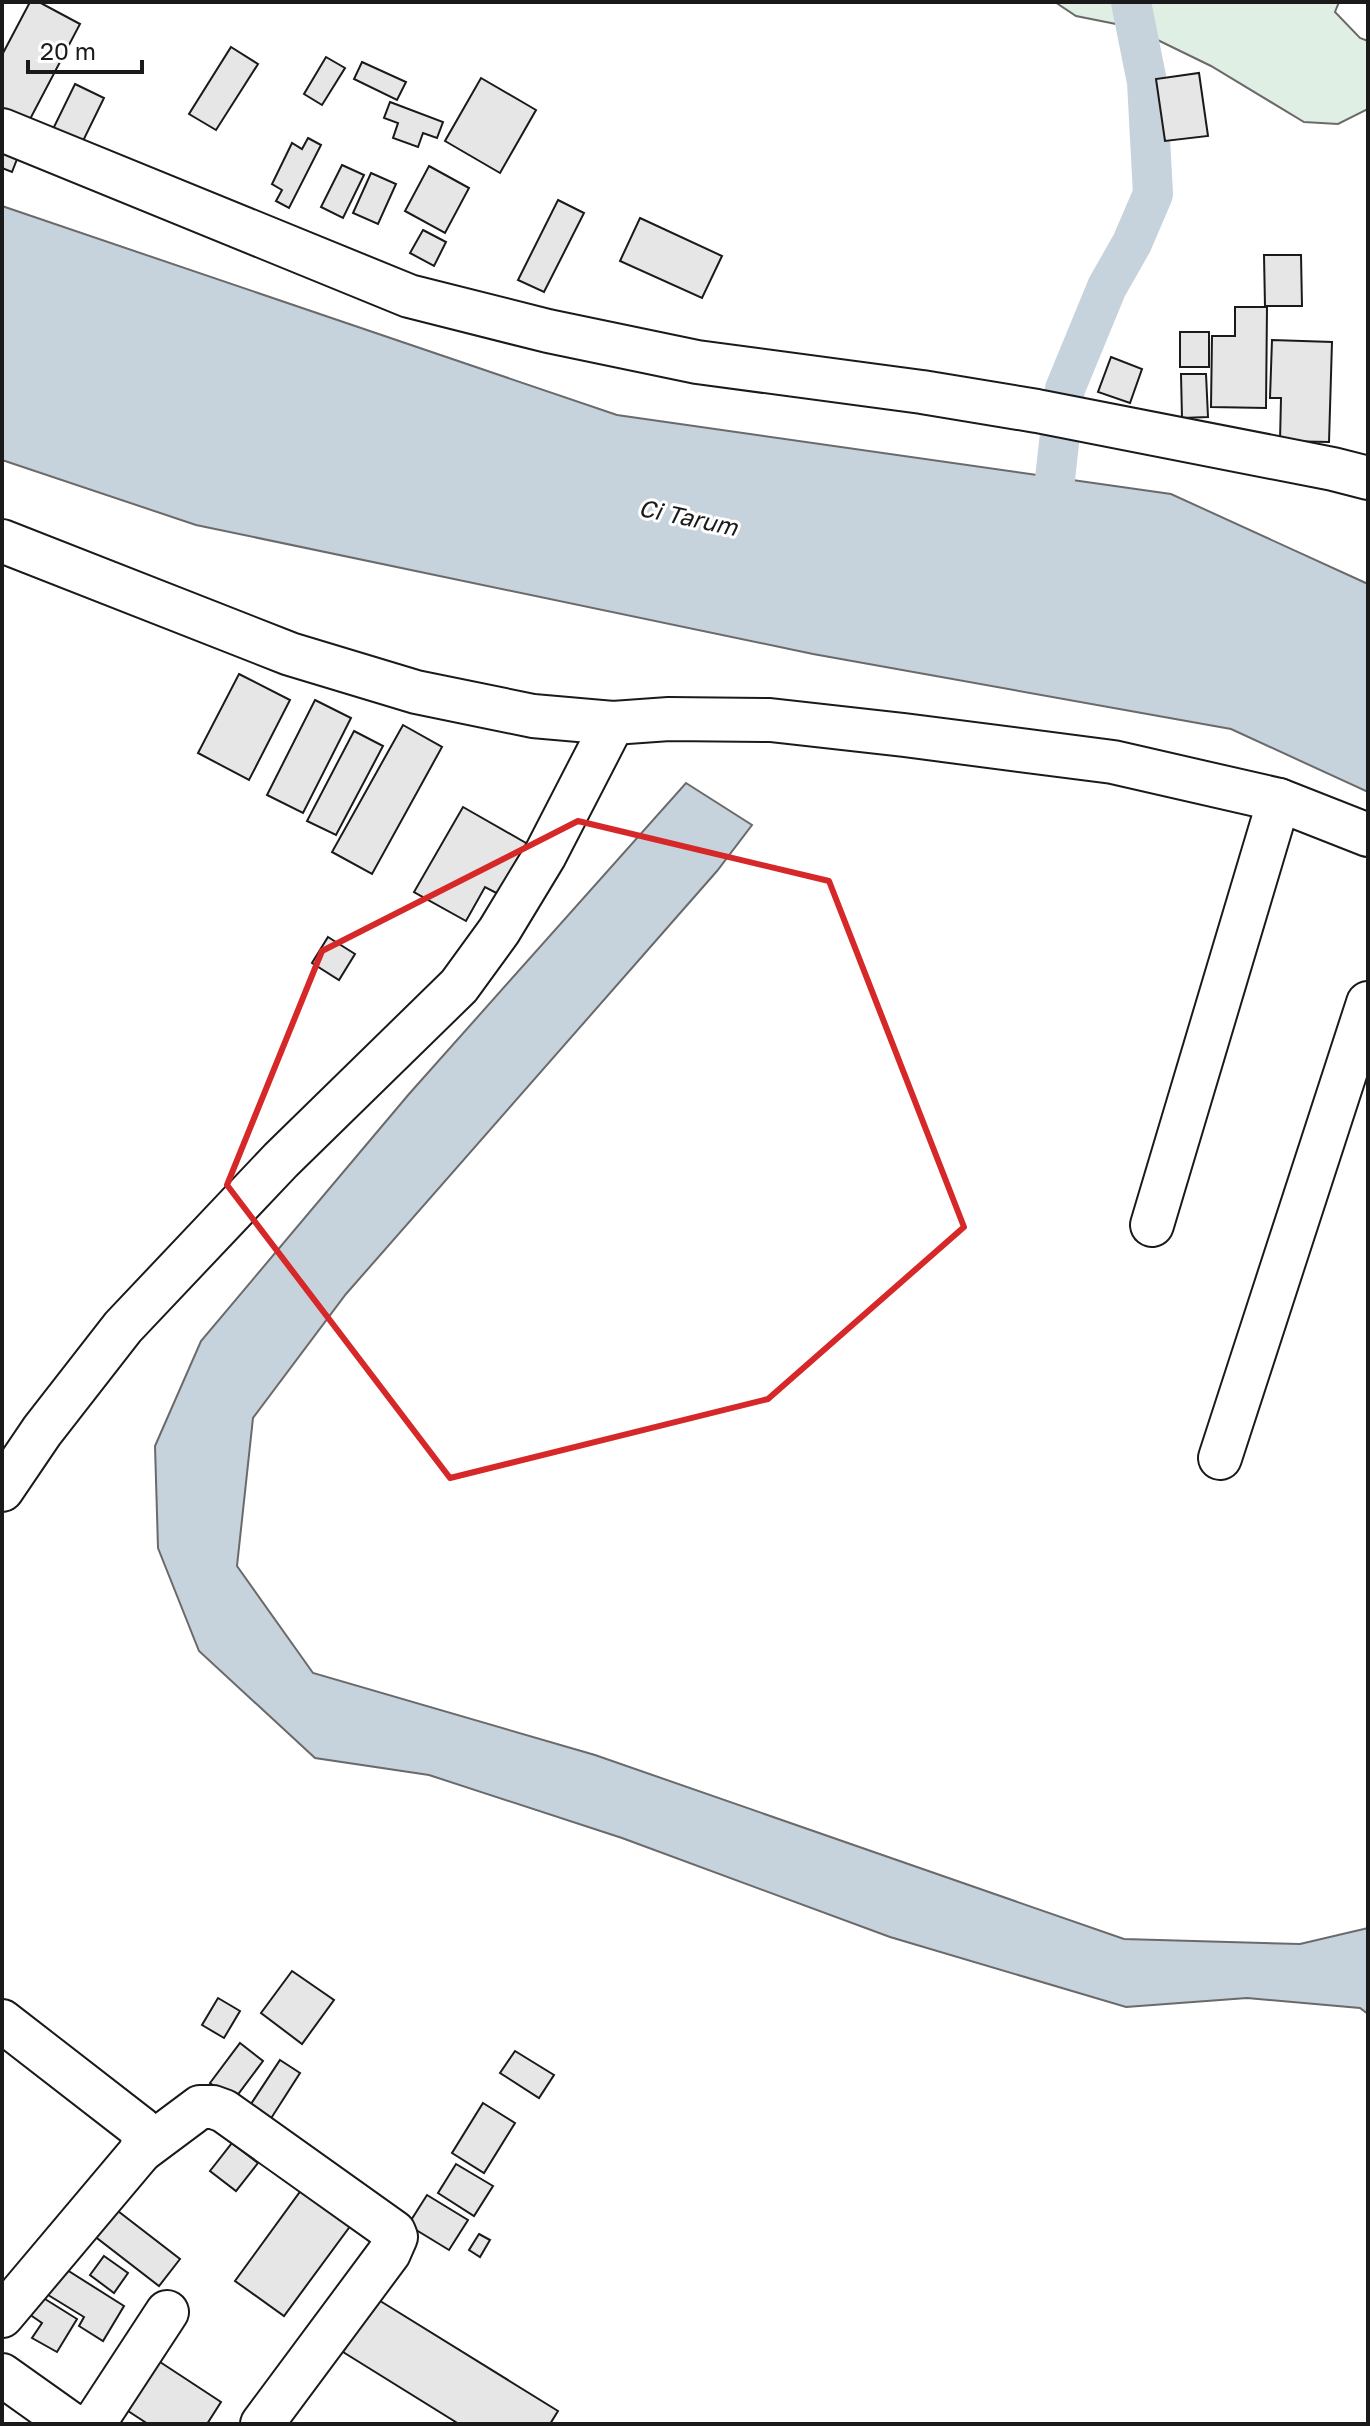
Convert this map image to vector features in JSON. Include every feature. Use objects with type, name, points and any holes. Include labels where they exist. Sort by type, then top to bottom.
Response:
[{"type":"street","points":[[2,130],[409,296],[548,331],[697,362],[922,392],[1037,411],[1368,478]]},
{"type":"street","points":[[2,541],[290,654],[431,695],[533,716],[613,723],[669,719],[770,720],[1113,762],[1279,800],[1368,835]]},
{"type":"street","points":[[2,1490],[42,1431],[123,1327],[281,1160],[459,986],[499,931],[545,855],[613,723]]},
{"type":"street","points":[[1152,1225],[1279,800]]},
{"type":"street","points":[[1220,1458],[1368,1003]]},
{"type":"street","points":[[2,2021],[140,2128],[143,2138],[141,2151]]},
{"type":"street","points":[[2,2316],[141,2151],[200,2107],[224,2111],[394,2232],[396,2237],[389,2253],[262,2424]]},
{"type":"street","points":[[90,2424],[97,2419],[167,2312]]},
{"type":"street","points":[[2,2375],[71,2424]]},
{"type":"highlighted area","points":[[578,821],[829,881],[964,1227],[768,1399],[450,1478],[227,1185],[322,951]]},
{"type":"green space","points":[[1055,2],[1339,2],[1335,12],[1360,38],[1368,41],[1368,109],[1338,124],[1304,122],[1211,66],[1131,27],[1076,16]]},
{"type":"water","name":"Ci Tarum","points":[[2,206],[617,415],[1171,494],[1368,584],[1368,792],[1231,729],[813,654],[196,525],[2,460]]},
{"type":"water","points":[[686,783],[752,825],[717,871],[346,1294],[253,1418],[237,1566],[313,1673],[595,1755],[1124,1939],[1300,1944],[1368,1928],[1368,2014],[1360,2008],[1247,1998],[1126,2007],[890,1937],[622,1838],[429,1775],[315,1758],[199,1651],[158,1548],[155,1446],[201,1341],[409,1094]]},
{"type":"building","points":[[30,2],[39,2],[80,24],[28,123],[2,110],[2,55]]},
{"type":"building","points":[[231,47],[258,64],[216,130],[189,114]]},
{"type":"building","points":[[326,57],[345,68],[322,105],[304,94]]},
{"type":"building","points":[[362,62],[406,82],[397,100],[354,79]]},
{"type":"building","points":[[1199,73],[1208,136],[1165,141],[1156,79]]},
{"type":"building","points":[[481,78],[536,110],[500,173],[445,141]]},
{"type":"building","points":[[75,84],[104,98],[82,143],[53,129]]},
{"type":"building","points":[[390,102],[443,122],[437,138],[423,133],[418,147],[393,138],[398,123],[384,118]]},
{"type":"building","points":[[308,138],[321,145],[289,208],[276,201],[282,190],[272,184],[292,143],[302,149]]},
{"type":"building","points":[[2,147],[19,154],[12,172],[2,168]]},
{"type":"building","points":[[342,165],[364,175],[343,218],[321,207]]},
{"type":"building","points":[[429,166],[469,188],[445,233],[405,211]]},
{"type":"building","points":[[371,173],[396,184],[378,224],[353,213]]},
{"type":"building","points":[[558,200],[584,213],[544,292],[518,280]]},
{"type":"building","points":[[640,218],[722,256],[702,298],[620,261]]},
{"type":"building","points":[[423,230],[446,242],[434,266],[410,253]]},
{"type":"building","points":[[1264,255],[1301,255],[1302,306],[1265,306]]},
{"type":"building","points":[[1235,307],[1267,307],[1266,408],[1211,407],[1212,336],[1235,336]]},
{"type":"building","points":[[1180,332],[1209,332],[1209,367],[1180,367]]},
{"type":"building","points":[[1272,340],[1332,342],[1329,442],[1280,441],[1281,398],[1270,398]]},
{"type":"building","points":[[1111,357],[1142,369],[1130,403],[1098,392]]},
{"type":"building","points":[[1181,374],[1206,374],[1208,417],[1182,418]]},
{"type":"building","points":[[239,674],[290,700],[249,780],[198,753]]},
{"type":"building","points":[[315,700],[351,718],[303,813],[267,795]]},
{"type":"building","points":[[403,725],[442,747],[372,874],[332,852]]},
{"type":"building","points":[[354,731],[383,746],[336,835],[307,821]]},
{"type":"building","points":[[463,807],[533,847],[504,897],[485,887],[466,921],[414,892]]},
{"type":"building","points":[[328,937],[355,954],[339,980],[312,963]]},
{"type":"building","points":[[292,1971],[334,2000],[302,2044],[261,2013]]},
{"type":"building","points":[[218,1998],[240,2011],[224,2038],[202,2025]]},
{"type":"building","points":[[240,2043],[263,2061],[233,2101],[210,2083]]},
{"type":"building","points":[[515,2051],[554,2075],[539,2098],[500,2073]]},
{"type":"building","points":[[280,2060],[300,2073],[270,2120],[249,2107]]},
{"type":"building","points":[[483,2103],[515,2123],[484,2173],[452,2153]]},
{"type":"building","points":[[232,2143],[258,2163],[236,2191],[210,2171]]},
{"type":"building","points":[[456,2164],[493,2186],[474,2216],[438,2193]]},
{"type":"building","points":[[302,2189],[351,2225],[284,2316],[235,2281]]},
{"type":"building","points":[[427,2195],[468,2220],[449,2250],[408,2225]]},
{"type":"building","points":[[114,2208],[180,2259],[159,2286],[93,2235]]},
{"type":"building","points":[[479,2234],[490,2240],[480,2257],[469,2250]]},
{"type":"building","points":[[104,2256],[128,2273],[114,2293],[90,2275]]},
{"type":"building","points":[[56,2263],[124,2306],[103,2341],[79,2326],[84,2317],[40,2290]]},
{"type":"building","points":[[37,2294],[77,2319],[57,2352],[32,2338],[42,2323],[26,2312]]},
{"type":"building","points":[[377,2299],[558,2411],[550,2424],[459,2424],[343,2352]]},
{"type":"building","points":[[157,2360],[221,2402],[207,2424],[148,2424],[125,2409]]},
{"type":"waterway","points":[[1044,531],[1054,488],[1065,389],[1107,287],[1132,243],[1153,194],[1147,82],[1131,2]]}]
